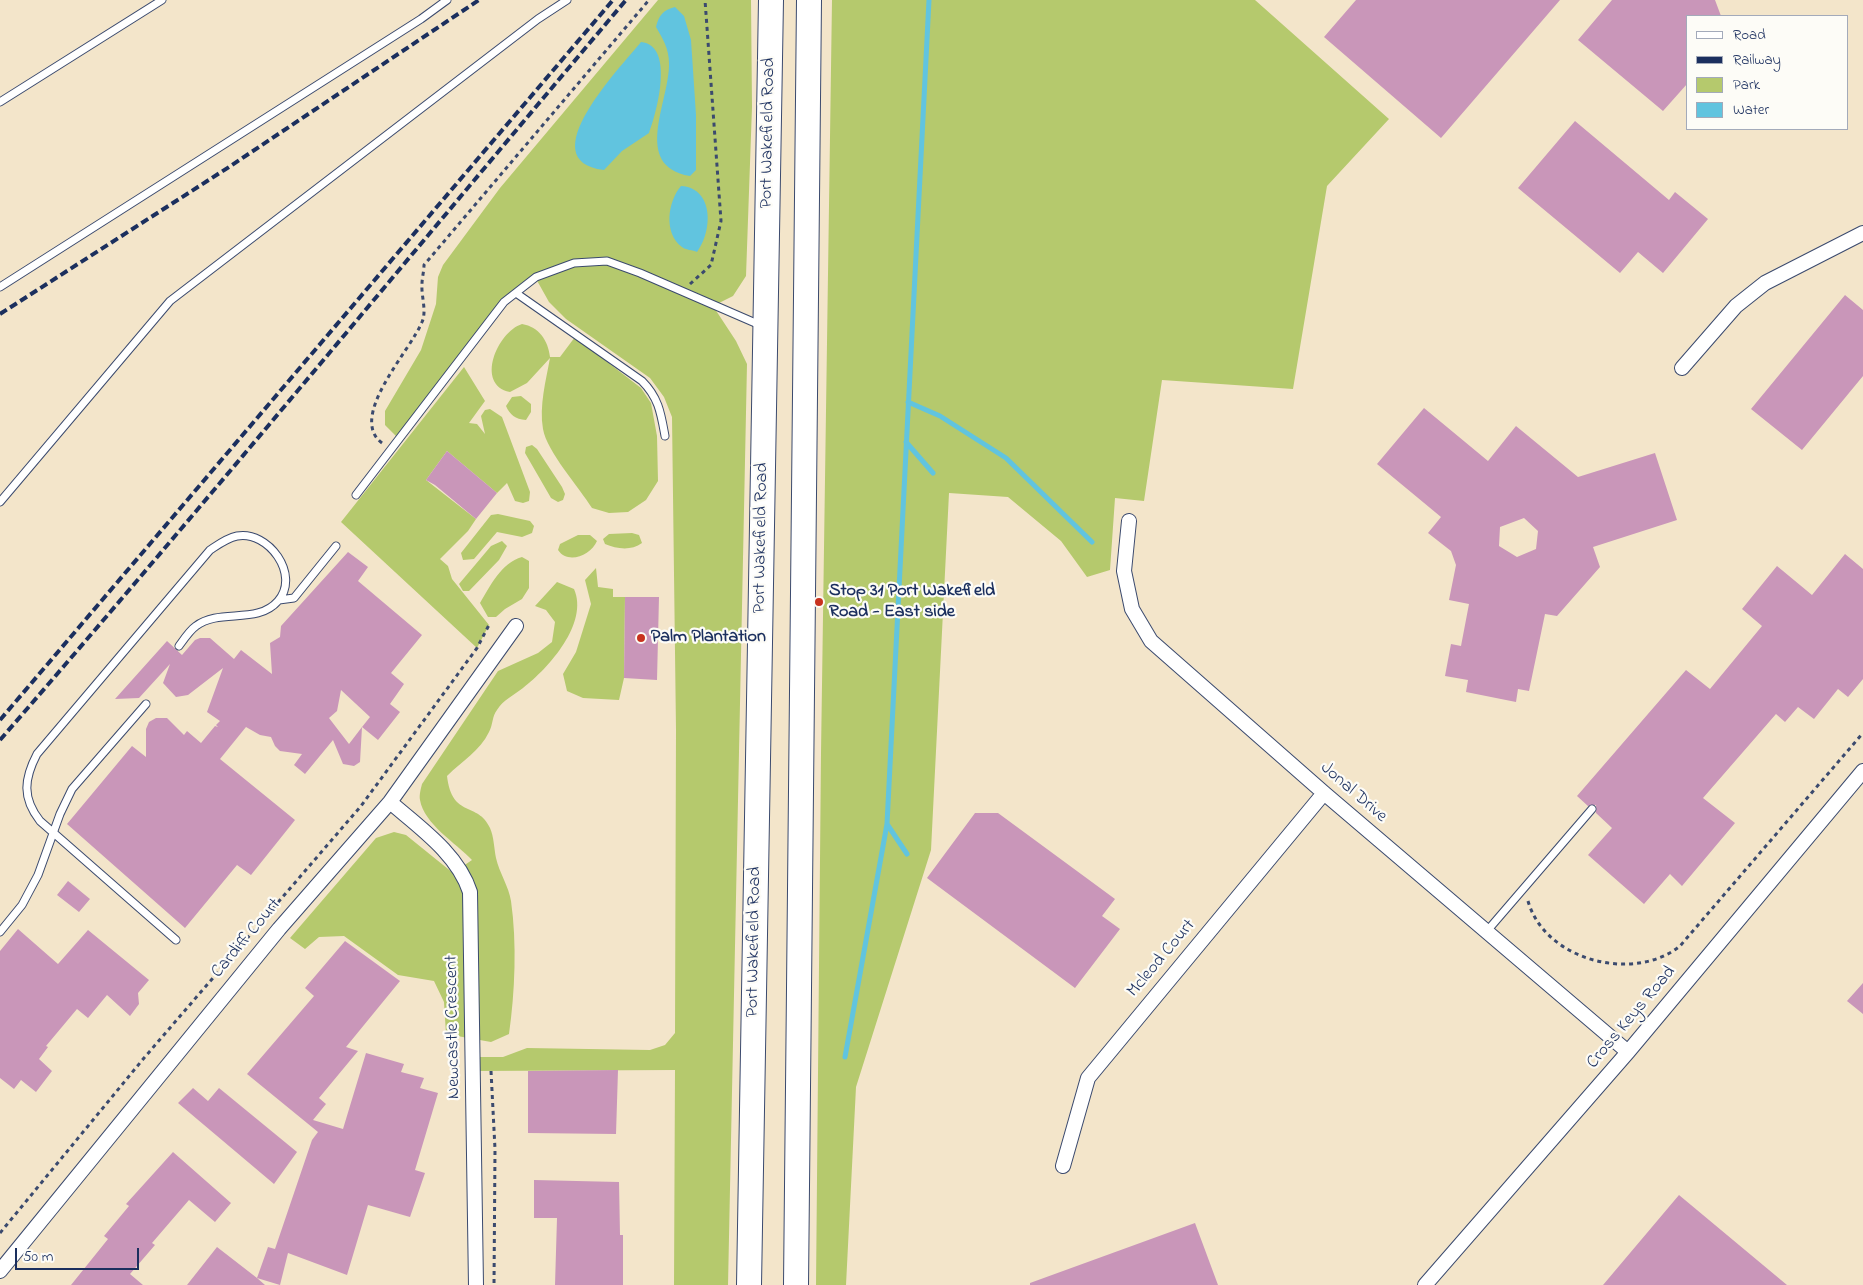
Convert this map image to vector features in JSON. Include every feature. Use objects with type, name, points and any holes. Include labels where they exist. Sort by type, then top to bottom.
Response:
[{"type":"highway","name":"Port Wakefield Road","points":[[749,1285],[771,0]]},
{"type":"highway","points":[[796,1285],[809,0]]},
{"type":"street","points":[[1682,368],[1736,306],[1765,283],[1863,233]]},
{"type":"street","name":"Jonal Drive","points":[[1129,522],[1124,571],[1132,608],[1151,641],[1324,793],[1628,1052]]},
{"type":"street","name":"Cardiff Court","points":[[0,1271],[279,929],[390,802],[516,626]]},
{"type":"street","name":"Cross Keys Road","points":[[1425,1285],[1628,1052],[1863,771]]},
{"type":"street","name":"Mcleod Court","points":[[1063,1166],[1088,1078],[1324,793]]},
{"type":"street","name":"Newcastle Crescent","points":[[390,802],[438,845],[460,870],[470,892],[476,1285]]},
{"type":"lane","points":[[0,102],[162,0]]},
{"type":"lane","points":[[0,287],[404,30],[447,0]]},
{"type":"lane","points":[[0,502],[170,301],[538,19],[567,0]]},
{"type":"lane","points":[[356,495],[504,302],[536,277],[574,263],[607,262],[765,328]]},
{"type":"lane","points":[[516,292],[642,381],[653,392],[658,402],[665,436]]},
{"type":"lane","points":[[176,940],[53,834],[29,807],[27,788],[29,769],[37,754],[210,550],[222,541],[239,536],[256,538],[268,544],[278,555],[283,565],[284,582],[280,600]]},
{"type":"lane","points":[[179,646],[197,625],[214,619],[264,612],[280,600],[294,598],[336,546]]},
{"type":"lane","points":[[0,932],[22,905],[38,875],[60,814],[72,789],[146,704]]},
{"type":"lane","points":[[1487,931],[1592,809]]},
{"type":"path","points":[[391,450],[377,439],[371,423],[373,405],[424,320],[422,284],[424,265],[649,0]]},
{"type":"path","points":[[682,292],[711,265],[721,221],[705,0]]},
{"type":"path","points":[[0,1233],[144,1058],[361,806],[477,648],[489,625]]},
{"type":"path","points":[[1524,889],[1530,908],[1546,932],[1574,954],[1626,966],[1666,957],[1680,946],[1706,917],[1863,733]]},
{"type":"path","points":[[490,1071],[495,1149],[494,1285]]},
{"type":"green space","points":[[658,0],[751,0],[752,107],[746,276],[733,296],[713,306],[736,341],[747,364],[728,1285],[674,1285],[675,1070],[474,1071],[474,1057],[503,1057],[527,1048],[650,1050],[665,1045],[675,1033],[676,730],[672,417],[664,397],[650,378],[566,319],[549,302],[535,277],[504,302],[399,439],[385,425],[385,411],[421,350],[436,304],[438,277],[443,265],[500,188]]},
{"type":"green space","points":[[832,0],[1255,0],[1389,119],[1327,186],[1293,389],[1162,380],[1144,501],[1115,498],[1110,570],[1087,577],[1061,541],[1008,497],[949,493],[931,850],[856,1087],[846,1285],[816,1285],[821,753]]},
{"type":"green space","points":[[522,324],[533,328],[542,335],[550,357],[560,357],[575,337],[641,388],[651,403],[657,436],[658,481],[646,500],[628,512],[609,513],[592,508],[551,448],[543,429],[542,420],[550,358],[527,383],[510,392],[499,387],[494,380],[492,370],[498,347],[513,329]]},
{"type":"green space","points":[[464,367],[485,401],[469,423],[477,424],[485,434],[481,416],[485,410],[490,409],[502,417],[530,492],[529,501],[523,503],[515,501],[507,483],[497,493],[447,451],[426,480],[476,519],[468,531],[440,559],[448,566],[452,579],[489,625],[477,648],[341,522]]},
{"type":"green space","points":[[521,396],[531,404],[531,412],[526,420],[513,416],[506,406],[512,397]]},
{"type":"green space","points":[[532,445],[537,449],[562,487],[565,494],[563,500],[558,502],[551,498],[525,453],[526,447]]},
{"type":"green space","points":[[498,514],[530,521],[534,526],[532,533],[522,537],[497,532],[474,559],[463,560],[461,553],[491,515]]},
{"type":"green space","points":[[632,533],[639,535],[642,543],[638,546],[614,547],[605,544],[603,539],[609,534]]},
{"type":"green space","points":[[578,535],[590,535],[597,541],[590,550],[579,556],[567,557],[558,550],[560,544]]},
{"type":"green space","points":[[502,541],[507,546],[499,560],[469,591],[463,591],[459,584],[491,546]]},
{"type":"green space","points":[[522,557],[529,561],[529,588],[522,599],[496,617],[488,617],[480,603],[502,569]]},
{"type":"green space","points":[[596,568],[598,587],[613,589],[613,597],[625,597],[624,678],[619,700],[583,698],[567,691],[563,674],[576,652],[591,604],[585,580]]},
{"type":"green space","points":[[557,582],[574,589],[577,602],[576,616],[564,644],[544,669],[499,706],[489,732],[481,745],[447,776],[454,798],[485,820],[490,828],[497,863],[510,896],[514,934],[514,968],[509,1034],[491,1042],[446,1034],[444,1002],[434,981],[398,975],[344,936],[319,937],[305,949],[290,938],[376,838],[394,832],[406,835],[453,873],[472,860],[442,833],[428,817],[420,800],[422,784],[498,671],[538,653],[552,642],[555,622],[546,610],[535,606]]},
{"type":"water","points":[[675,7],[684,16],[691,40],[696,115],[696,170],[690,176],[672,170],[662,159],[658,146],[658,130],[668,78],[669,58],[667,49],[656,27],[662,14]]},
{"type":"water","points":[[641,42],[651,46],[658,55],[661,67],[659,96],[649,133],[622,151],[604,170],[583,163],[575,150],[578,132],[587,112],[601,91]]},
{"type":"water","points":[[681,186],[692,189],[700,194],[705,202],[708,222],[706,233],[697,252],[682,247],[672,234],[670,226],[669,217],[673,200]]},
{"type":"building","points":[[1356,0],[1560,0],[1441,138],[1324,37]]},
{"type":"building","points":[[1612,0],[1715,0],[1721,15],[1686,15],[1686,85],[1663,111],[1578,40]]},
{"type":"building","points":[[1575,121],[1669,200],[1675,192],[1708,219],[1663,273],[1638,252],[1620,273],[1518,188]]},
{"type":"building","points":[[1845,295],[1863,310],[1863,376],[1802,450],[1751,409]]},
{"type":"building","points":[[1424,408],[1488,461],[1516,426],[1578,477],[1655,453],[1677,520],[1593,547],[1600,567],[1557,616],[1545,614],[1529,691],[1518,689],[1516,702],[1466,692],[1468,680],[1445,676],[1451,644],[1461,646],[1469,604],[1449,600],[1456,565],[1451,551],[1428,533],[1441,517],[1377,464]],"holes":[[[1524,518],[1538,531],[1536,549],[1517,557],[1499,546],[1500,527]]]},
{"type":"building","points":[[447,451],[497,493],[476,519],[435,485],[426,480]]},
{"type":"building","points":[[348,552],[368,567],[358,581],[422,635],[391,673],[404,684],[390,704],[400,712],[378,740],[362,727],[360,762],[354,766],[343,764],[333,740],[305,774],[294,765],[302,754],[280,751],[275,746],[271,737],[260,735],[246,727],[220,759],[295,820],[251,875],[237,865],[185,928],[67,824],[132,746],[146,757],[146,729],[149,722],[156,718],[167,718],[184,735],[187,731],[201,743],[215,726],[218,727],[216,725],[220,721],[207,712],[223,668],[188,695],[176,697],[163,683],[170,664],[139,698],[115,699],[167,641],[182,655],[195,640],[210,638],[234,659],[241,650],[272,674],[270,643],[280,637],[281,626]],"holes":[[[341,690],[370,717],[349,744],[329,718],[337,711]]]},
{"type":"building","points":[[1845,554],[1863,569],[1863,679],[1848,697],[1838,689],[1814,719],[1798,707],[1785,722],[1776,714],[1703,798],[1735,823],[1682,886],[1670,874],[1644,904],[1588,855],[1612,828],[1596,813],[1596,805],[1588,806],[1577,796],[1686,670],[1710,689],[1762,626],[1742,609],[1777,566],[1812,595]]},
{"type":"building","name":"Palm Plantation","points":[[625,597],[659,597],[657,680],[624,678]]},
{"type":"building","points":[[975,813],[998,813],[1115,899],[1102,916],[1120,929],[1075,988],[927,878]]},
{"type":"building","points":[[68,881],[90,899],[79,912],[57,895]]},
{"type":"building","points":[[18,929],[58,964],[88,930],[149,980],[138,993],[139,1004],[130,1016],[107,995],[88,1018],[77,1009],[46,1046],[48,1047],[39,1059],[52,1071],[36,1092],[21,1080],[14,1089],[0,1078],[0,951]]},
{"type":"building","points":[[345,941],[400,981],[346,1047],[358,1051],[319,1098],[326,1104],[313,1120],[343,1129],[366,1053],[404,1064],[401,1072],[424,1078],[420,1088],[438,1093],[415,1170],[425,1173],[410,1217],[368,1205],[347,1275],[288,1253],[280,1285],[257,1278],[268,1247],[275,1249],[312,1140],[318,1132],[247,1074],[314,996],[305,988]]},
{"type":"building","points":[[1863,983],[1863,1014],[1847,1001]]},
{"type":"building","points":[[618,1070],[616,1134],[528,1133],[528,1071]]},
{"type":"building","points":[[193,1088],[208,1101],[219,1088],[297,1152],[274,1184],[178,1103]]},
{"type":"building","points":[[173,1152],[231,1203],[215,1222],[189,1200],[152,1243],[155,1245],[130,1274],[143,1285],[71,1285],[108,1239],[104,1236],[129,1206],[126,1204]]},
{"type":"building","points":[[534,1180],[619,1182],[620,1235],[623,1235],[623,1285],[555,1285],[557,1218],[534,1218]]},
{"type":"building","points":[[1679,1195],[1787,1285],[1603,1285]]},
{"type":"building","points":[[1195,1223],[1218,1285],[1030,1285],[1030,1283]]},
{"type":"building","points":[[217,1247],[257,1278],[265,1285],[187,1285]]},
{"type":"waterway","points":[[845,1057],[887,824],[929,0]]},
{"type":"waterway","points":[[908,402],[940,416],[1006,458],[1092,542]]},
{"type":"waterway","points":[[906,442],[933,473]]},
{"type":"waterway","points":[[887,824],[907,854]]},
{"type":"railway","points":[[0,314],[229,167],[479,0]]},
{"type":"railway","points":[[0,720],[613,0]]},
{"type":"railway","points":[[0,740],[236,464],[626,0]]},
{"type":"place","name":"Stop 31 Port Wakefield Road - East side","points":[[819,602]]},
{"type":"place","name":"Palm Plantation","points":[[641,638]]}]
